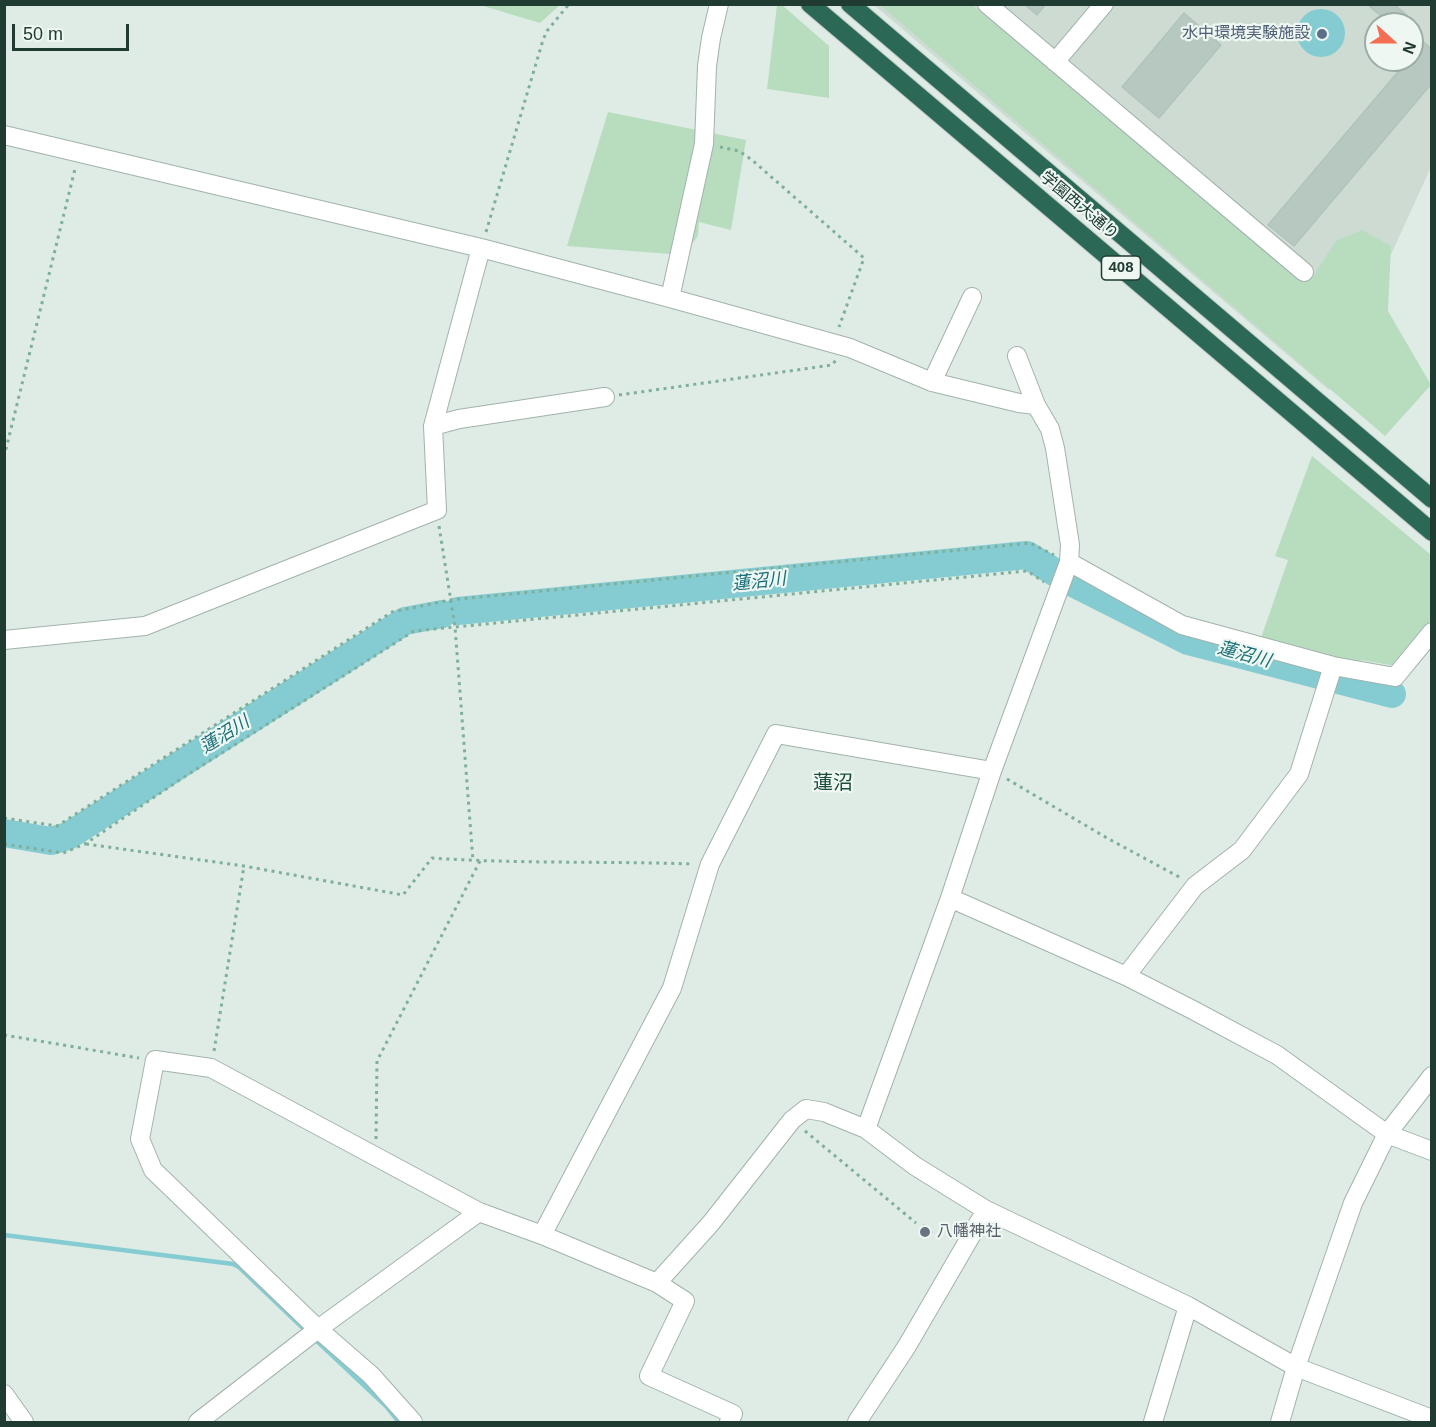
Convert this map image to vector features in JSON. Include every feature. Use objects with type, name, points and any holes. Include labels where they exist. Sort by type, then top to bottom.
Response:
[{"type":"highway","name":"学園西大通り","points":[[810,4],[1431,532]]},
{"type":"highway","name":"学園西大通り","points":[[850,4],[1431,499]]},
{"type":"street","points":[[670,298],[704,144],[706,66],[719,4]]},
{"type":"street","points":[[987,4],[1304,272]]},
{"type":"street","points":[[1055,62],[1104,4]]},
{"type":"street","points":[[4,135],[481,249],[670,298],[841,345],[933,382],[1036,405]]},
{"type":"street","points":[[4,640],[145,626],[437,510],[433,426],[481,249]]},
{"type":"street","points":[[933,382],[972,297]]},
{"type":"street","points":[[866,1129],[950,898],[992,771],[1070,562],[1070,545],[1055,448],[1050,429],[1036,405],[1017,356]]},
{"type":"street","points":[[433,426],[459,419],[605,397]]},
{"type":"street","points":[[1070,562],[1182,626],[1332,668],[1395,677],[1431,632]]},
{"type":"street","points":[[1126,976],[1195,886],[1242,850],[1299,774],[1332,668]]},
{"type":"street","points":[[542,1235],[672,988],[710,864],[776,734],[992,771]]},
{"type":"street","points":[[950,898],[1126,976],[1276,1055],[1387,1134],[1431,1151]]},
{"type":"street","points":[[413,1422],[370,1375],[318,1329],[153,1170],[140,1139],[155,1060],[212,1068],[479,1212],[542,1235],[657,1283],[685,1301],[649,1376],[733,1414],[729,1422]]},
{"type":"street","points":[[1280,1422],[1296,1366],[1353,1203],[1387,1134],[1431,1076]]},
{"type":"street","points":[[657,1283],[711,1223],[792,1120],[806,1109],[815,1110],[866,1129],[915,1166],[986,1210],[1188,1306],[1296,1366],[1431,1419]]},
{"type":"street","points":[[856,1422],[908,1346],[986,1210]]},
{"type":"street","points":[[198,1422],[219,1416],[318,1329],[479,1212]]},
{"type":"street","points":[[1153,1422],[1188,1306]]},
{"type":"street","points":[[4,1394],[24,1422]]},
{"type":"path","points":[[481,249],[543,40],[547,31],[568,4]]},
{"type":"path","points":[[605,397],[832,365],[841,345],[864,258],[752,160],[739,152],[704,144]]},
{"type":"path","points":[[4,457],[79,153]]},
{"type":"path","points":[[437,510],[454,627],[473,861]]},
{"type":"path","points":[[4,818],[57,826],[392,612],[450,600],[1030,543],[1070,562]]},
{"type":"path","points":[[4,844],[63,853],[84,844],[184,777],[414,632],[1027,571],[1058,591]]},
{"type":"path","points":[[992,771],[1195,886]]},
{"type":"path","points":[[84,844],[244,866],[403,895],[432,858],[473,861],[710,864]]},
{"type":"path","points":[[375,1156],[377,1060],[480,861]]},
{"type":"path","points":[[212,1068],[244,866]]},
{"type":"path","points":[[4,1035],[155,1060]]},
{"type":"path","points":[[792,1120],[916,1223]]},
{"type":"shaded area","points":[[874,5],[1431,5],[1431,167],[1329,390]]},
{"type":"green space","points":[[480,5],[560,5],[540,23]]},
{"type":"green space","points":[[777,5],[782,5],[829,46],[829,98],[767,89]]},
{"type":"green space","points":[[880,5],[972,5],[1297,279],[1310,281],[1336,241],[1362,230],[1391,246],[1388,311],[1431,385],[1385,436]]},
{"type":"green space","points":[[608,112],[746,140],[731,230],[699,222],[698,236],[683,255],[567,246]]},
{"type":"green space","points":[[1312,456],[1431,555],[1431,620],[1396,666],[1361,660],[1360,664],[1261,638],[1288,560],[1275,556]]},
{"type":"water","points":[[1321,9],[1338,16],[1345,33],[1338,50],[1321,57],[1304,50],[1297,33],[1304,16]]},
{"type":"building","points":[[1024,4],[1046,4],[1037,15]]},
{"type":"building","points":[[1367,4],[1394,4],[1403,12],[1376,12]]},
{"type":"building","points":[[1184,13],[1221,45],[1159,118],[1122,87]]},
{"type":"building","points":[[1424,43],[1432,49],[1432,83],[1294,246],[1268,225],[1398,72],[1424,72]]},
{"type":"building","name":"八幡神社","points":[[924,1225],[932,1232],[927,1238],[919,1231]]},
{"type":"waterway","name":"蓮沼川","points":[[458,611],[1027,555],[1056,573]]},
{"type":"waterway","name":"蓮沼川","points":[[1071,582],[1188,641],[1392,694]]},
{"type":"waterway","name":"蓮沼川","points":[[4,833],[51,841],[68,836],[405,621],[442,614]]},
{"type":"waterway","points":[[4,1235],[233,1264],[239,1267],[303,1328]]},
{"type":"waterway","points":[[317,1341],[386,1406],[399,1422]]},
{"type":"place","name":"水中環境実験施設","points":[[1322,34]]},
{"type":"place","name":"八幡神社","points":[[925,1232]]},
{"type":"district","name":"蓮沼","points":[[833,783]]}]
